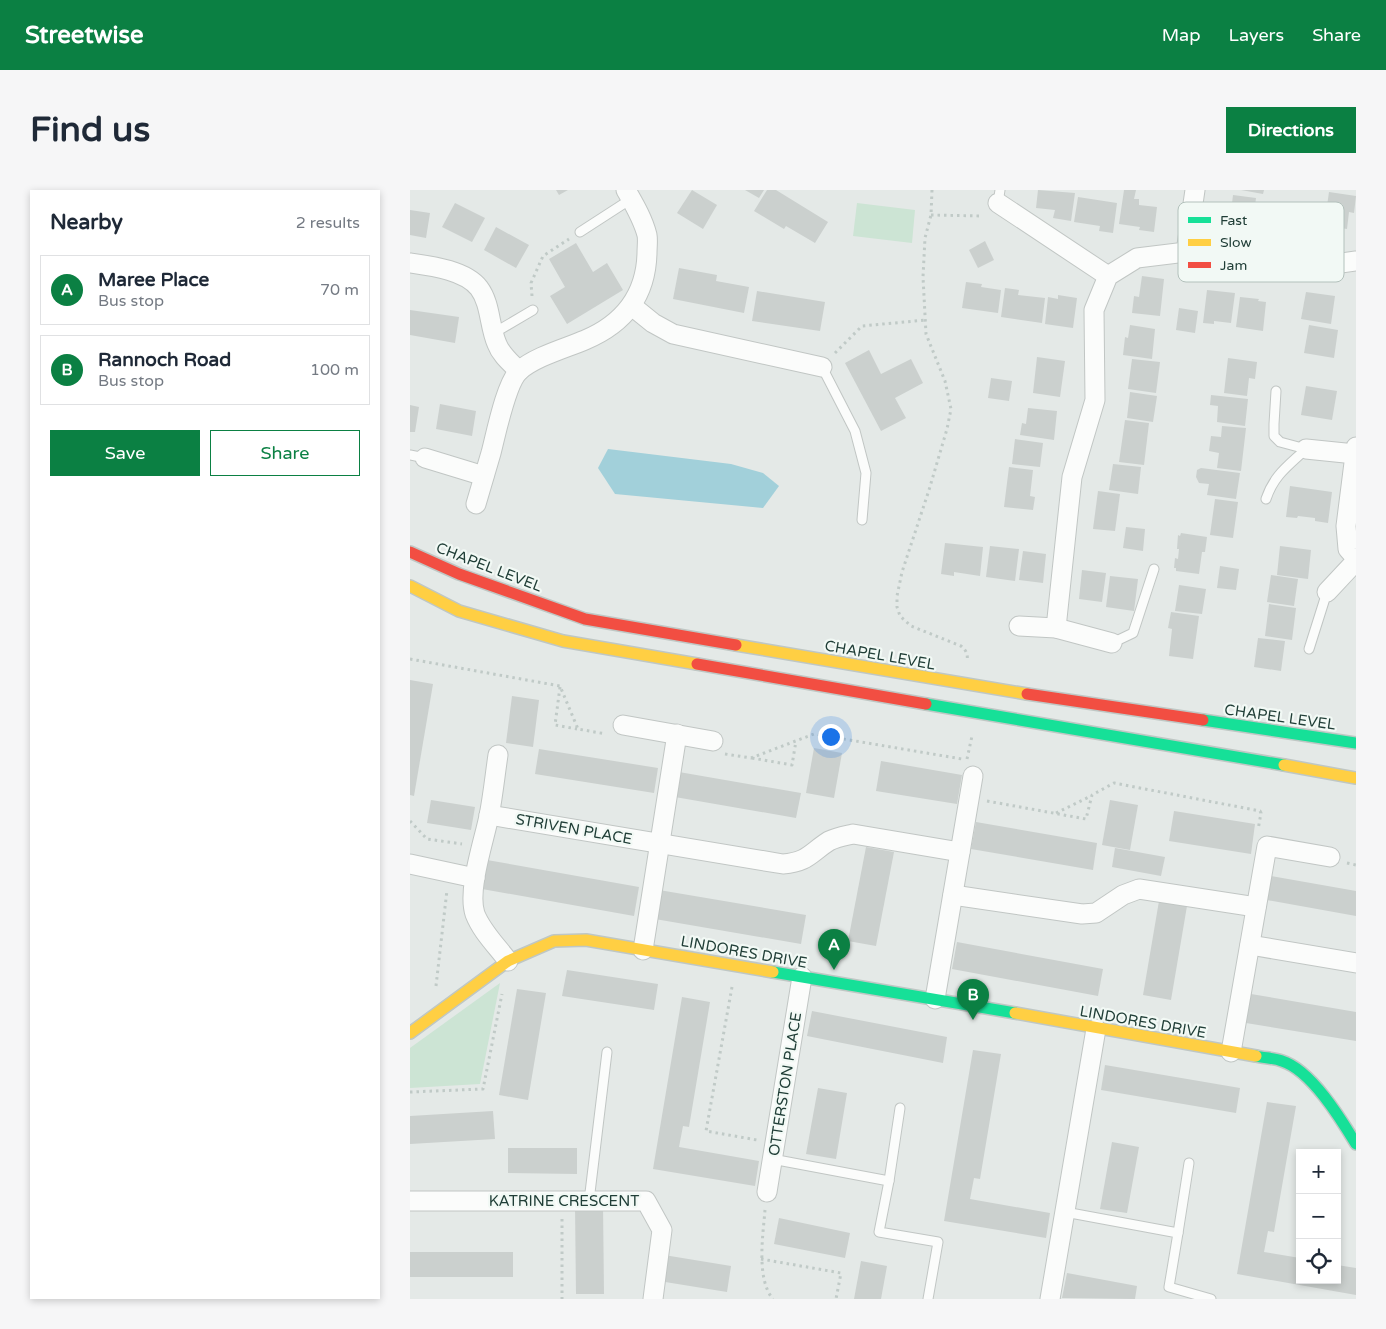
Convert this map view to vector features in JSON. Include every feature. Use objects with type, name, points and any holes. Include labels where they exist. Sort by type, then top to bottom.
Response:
[{"type":"main road","name":"CHAPEL LEVEL","points":[[410,552],[459,574],[585,619],[989,688],[1356,743]]},
{"type":"main road","points":[[410,586],[459,611],[563,641],[1356,778]]},
{"type":"main road","name":"LINDORES DRIVE","points":[[410,1033],[508,961],[554,941],[586,940],[935,999],[1284,1062],[1304,1075],[1321,1093],[1356,1144]]},
{"type":"street","points":[[476,504],[509,390],[519,371],[541,358],[586,340],[610,326],[632,306],[646,272],[647,236],[639,213],[628,193]]},
{"type":"street","points":[[999,197],[1108,276]]},
{"type":"street","points":[[1056,628],[1072,477],[1095,400],[1094,310],[1108,276],[1137,258],[1178,253]]},
{"type":"street","points":[[410,263],[438,267],[467,278],[479,288],[488,309],[496,344],[506,359],[519,371]]},
{"type":"street","points":[[632,306],[653,323],[673,334],[822,367]]},
{"type":"street","points":[[1306,449],[1356,451],[1346,526],[1348,549],[1356,560],[1327,592]]},
{"type":"street","points":[[418,456],[484,476]]},
{"type":"street","points":[[1019,626],[1056,628],[1112,643]]},
{"type":"street","points":[[623,725],[713,741]]},
{"type":"street","points":[[643,950],[677,734]]},
{"type":"street","points":[[498,755],[489,815],[473,895],[475,912],[481,927],[508,961]]},
{"type":"street","points":[[935,999],[973,776]]},
{"type":"street","name":"STRIVEN PLACE","points":[[489,815],[783,864],[804,860],[839,836],[853,834],[960,852]]},
{"type":"street","points":[[1231,1052],[1267,846],[1330,857]]},
{"type":"street","points":[[410,864],[475,878]]},
{"type":"street","points":[[953,895],[1082,914],[1096,913],[1124,895],[1139,889],[1256,908]]},
{"type":"street","points":[[1250,945],[1356,963]]},
{"type":"street","name":"OTTERSTON PLACE","points":[[767,1192],[802,977]]},
{"type":"street","points":[[1050,1299],[1096,1029]]},
{"type":"street","name":"KATRINE CRESCENT","points":[[410,1201],[646,1202],[662,1230],[653,1299]]},
{"type":"lane","points":[[580,232],[628,193]]},
{"type":"lane","points":[[494,333],[533,310]]},
{"type":"lane","points":[[822,367],[854,431],[866,473],[862,520]]},
{"type":"lane","points":[[1266,500],[1271,485],[1306,449],[1280,442],[1274,436],[1276,391]]},
{"type":"lane","points":[[1112,643],[1132,633],[1154,569]]},
{"type":"lane","points":[[1309,649],[1327,592]]},
{"type":"lane","points":[[589,1201],[607,1052]]},
{"type":"lane","points":[[900,1108],[879,1232],[938,1242],[928,1299]]},
{"type":"lane","points":[[773,1151],[889,1181]]},
{"type":"lane","points":[[1189,1163],[1169,1288],[1211,1299]]},
{"type":"lane","points":[[1065,1212],[1178,1234]]},
{"type":"path","points":[[932,190],[931,215],[925,238],[922,277],[926,334],[945,381],[951,409],[930,490],[902,572],[897,596],[897,607],[900,616],[911,626],[961,646],[966,651],[968,657],[966,664]]},
{"type":"path","points":[[931,215],[985,216],[999,197]]},
{"type":"path","points":[[533,310],[531,283],[543,256],[580,232]]},
{"type":"path","points":[[822,367],[862,326],[926,320]]},
{"type":"path","points":[[560,686],[555,725],[578,729]]},
{"type":"path","points":[[751,758],[792,765],[796,741]]},
{"type":"path","points":[[1055,814],[1114,783],[1260,811],[1258,830],[1260,838],[1267,846]]},
{"type":"path","points":[[969,798],[1086,819],[1092,796]]},
{"type":"path","points":[[410,821],[427,839],[482,848]]},
{"type":"path","points":[[433,1017],[449,872]]},
{"type":"path","points":[[410,1092],[483,1089],[508,961]]},
{"type":"path","points":[[736,965],[706,1132],[773,1151]]},
{"type":"path","points":[[767,1192],[761,1259],[768,1293],[773,1299]]},
{"type":"path","points":[[561,1201],[562,1299]]},
{"type":"path","points":[[761,1259],[841,1273],[836,1299]]},
{"type":"green space","points":[[857,203],[915,210],[912,243],[853,236]]},
{"type":"green space","points":[[500,983],[480,1084],[410,1088],[410,1048]]},
{"type":"water","points":[[608,449],[731,464],[763,473],[779,486],[763,508],[615,494],[598,468]]},
{"type":"building","points":[[556,190],[568,190],[559,195]]},
{"type":"building","points":[[692,190],[717,205],[703,229],[677,213]]},
{"type":"building","points":[[745,190],[764,190],[759,198]]},
{"type":"building","points":[[767,190],[776,190],[828,222],[815,243],[786,226],[784,229],[754,211]]},
{"type":"building","points":[[1038,190],[1075,193],[1071,221],[1053,218],[1055,210],[1036,208]]},
{"type":"building","points":[[1124,190],[1136,190],[1134,199],[1139,199],[1139,205],[1157,207],[1154,232],[1139,230],[1140,227],[1119,224]]},
{"type":"building","points":[[1241,190],[1264,190],[1263,194]]},
{"type":"building","points":[[1329,192],[1356,196],[1354,213],[1349,212],[1347,229],[1344,228],[1344,202],[1328,202]]},
{"type":"building","points":[[1233,195],[1256,198],[1255,202],[1232,202]]},
{"type":"building","points":[[1078,197],[1117,203],[1113,233],[1099,231],[1100,226],[1074,222]]},
{"type":"building","points":[[455,203],[485,218],[472,242],[442,227]]},
{"type":"building","points":[[410,210],[430,213],[426,238],[410,235]]},
{"type":"building","points":[[496,227],[529,245],[516,268],[484,250]]},
{"type":"building","points":[[985,241],[994,260],[978,268],[969,250]]},
{"type":"building","points":[[576,243],[593,272],[607,263],[623,290],[567,324],[550,296],[565,287],[549,259]]},
{"type":"building","points":[[679,268],[717,275],[716,281],[749,287],[744,313],[673,299]]},
{"type":"building","points":[[1142,276],[1164,279],[1160,316],[1132,313],[1134,296],[1139,297]]},
{"type":"building","points":[[966,282],[982,284],[981,287],[1001,290],[998,313],[962,308]]},
{"type":"building","points":[[1005,288],[1019,290],[1018,295],[1045,298],[1042,323],[1001,317]]},
{"type":"building","points":[[1207,290],[1235,293],[1231,323],[1214,321],[1214,324],[1203,323]]},
{"type":"building","points":[[757,291],[825,302],[820,331],[752,321]]},
{"type":"building","points":[[1306,292],[1335,296],[1331,324],[1301,319]]},
{"type":"building","points":[[1058,295],[1077,298],[1073,328],[1045,324],[1048,297],[1058,299]]},
{"type":"building","points":[[1240,297],[1259,299],[1258,301],[1266,302],[1263,331],[1236,327]]},
{"type":"building","points":[[1179,308],[1198,311],[1195,333],[1176,330]]},
{"type":"building","points":[[410,310],[459,317],[455,343],[410,335]]},
{"type":"building","points":[[1130,325],[1155,329],[1152,359],[1123,355],[1125,337],[1128,338]]},
{"type":"building","points":[[1309,325],[1338,330],[1334,358],[1304,353]]},
{"type":"building","points":[[869,350],[881,374],[911,359],[923,383],[895,398],[906,418],[881,431],[845,363]]},
{"type":"building","points":[[1037,357],[1065,361],[1060,397],[1033,393]]},
{"type":"building","points":[[1228,358],[1257,362],[1255,379],[1249,378],[1247,396],[1224,393]]},
{"type":"building","points":[[1132,359],[1160,362],[1156,393],[1128,389]]},
{"type":"building","points":[[991,378],[1012,381],[1009,401],[988,398]]},
{"type":"building","points":[[1306,386],[1337,391],[1332,420],[1301,415]]},
{"type":"building","points":[[1130,392],[1157,396],[1153,422],[1127,418]]},
{"type":"building","points":[[1211,395],[1248,399],[1245,426],[1217,422],[1218,406],[1210,405]]},
{"type":"building","points":[[440,404],[476,411],[472,436],[436,429]]},
{"type":"building","points":[[410,405],[419,407],[415,432],[410,432]]},
{"type":"building","points":[[1028,408],[1057,411],[1054,440],[1020,435],[1022,423],[1026,424]]},
{"type":"building","points":[[1125,420],[1149,423],[1144,465],[1119,462]]},
{"type":"building","points":[[1222,426],[1246,428],[1241,471],[1217,468],[1219,453],[1209,451],[1211,436],[1221,437]]},
{"type":"building","points":[[1015,439],[1043,443],[1040,467],[1012,464]]},
{"type":"building","points":[[1113,464],[1141,467],[1138,494],[1109,490]]},
{"type":"building","points":[[1009,467],[1033,470],[1030,496],[1035,497],[1033,510],[1004,507]]},
{"type":"building","points":[[1201,468],[1240,473],[1236,499],[1207,495],[1209,484],[1199,483],[1196,477],[1197,470]]},
{"type":"building","points":[[1290,486],[1332,492],[1328,523],[1315,521],[1315,518],[1286,517]]},
{"type":"building","points":[[1098,491],[1120,494],[1115,531],[1093,529]]},
{"type":"building","points":[[1215,499],[1238,502],[1233,538],[1210,535]]},
{"type":"building","points":[[1126,527],[1145,529],[1143,551],[1123,548]]},
{"type":"building","points":[[1181,533],[1207,537],[1205,552],[1202,552],[1199,574],[1176,571],[1176,568],[1174,568],[1175,558],[1178,559],[1178,535],[1180,536]]},
{"type":"building","points":[[945,543],[983,547],[980,576],[954,572],[954,576],[941,574]]},
{"type":"building","points":[[990,546],[1019,549],[1015,581],[986,577]]},
{"type":"building","points":[[1280,546],[1311,550],[1308,579],[1277,575]]},
{"type":"building","points":[[1023,551],[1046,554],[1043,583],[1019,580]]},
{"type":"building","points":[[1220,566],[1239,569],[1236,590],[1217,588]]},
{"type":"building","points":[[1082,570],[1106,573],[1102,602],[1079,599]]},
{"type":"building","points":[[1271,575],[1298,579],[1294,606],[1267,602]]},
{"type":"building","points":[[1110,576],[1138,579],[1134,611],[1106,607]]},
{"type":"building","points":[[1179,585],[1206,589],[1202,614],[1175,611]]},
{"type":"building","points":[[1269,604],[1296,608],[1292,640],[1265,636]]},
{"type":"building","points":[[1171,612],[1199,616],[1193,659],[1169,656],[1172,629],[1168,628]]},
{"type":"building","points":[[1258,638],[1285,641],[1281,671],[1254,667]]},
{"type":"building","points":[[410,680],[433,684],[414,796],[410,795]]},
{"type":"building","points":[[512,696],[539,700],[533,747],[506,743]]},
{"type":"building","points":[[814,748],[842,753],[834,798],[806,793]]},
{"type":"building","points":[[539,749],[658,768],[654,793],[535,774]]},
{"type":"building","points":[[881,761],[962,775],[957,804],[876,791]]},
{"type":"building","points":[[679,772],[801,793],[796,818],[675,797]]},
{"type":"building","points":[[431,800],[475,807],[471,830],[427,823]]},
{"type":"building","points":[[1110,800],[1138,805],[1130,850],[1102,845]]},
{"type":"building","points":[[1174,811],[1255,824],[1251,854],[1169,841]]},
{"type":"building","points":[[976,822],[1097,843],[1093,870],[971,849]]},
{"type":"building","points":[[866,847],[894,852],[876,946],[848,941]]},
{"type":"building","points":[[1115,848],[1165,857],[1161,876],[1112,867]]},
{"type":"building","points":[[487,860],[639,887],[634,916],[482,889]]},
{"type":"building","points":[[1271,876],[1356,891],[1356,916],[1267,900]]},
{"type":"building","points":[[659,890],[806,915],[801,944],[655,919]]},
{"type":"building","points":[[1159,901],[1187,906],[1171,1000],[1143,995]]},
{"type":"building","points":[[957,942],[1103,969],[1098,996],[952,969]]},
{"type":"building","points":[[567,970],[658,984],[654,1010],[562,996]]},
{"type":"building","points":[[517,989],[546,993],[528,1100],[499,1095]]},
{"type":"building","points":[[1251,994],[1356,1012],[1356,1041],[1246,1023]]},
{"type":"building","points":[[682,997],[710,1002],[689,1127],[683,1126],[679,1147],[759,1161],[755,1186],[653,1169]]},
{"type":"building","points":[[812,1011],[947,1037],[943,1063],[807,1036]]},
{"type":"building","points":[[973,1050],[1001,1054],[980,1179],[974,1178],[970,1199],[1050,1213],[1046,1238],[944,1221]]},
{"type":"building","points":[[1105,1065],[1240,1088],[1236,1113],[1101,1090]]},
{"type":"building","points":[[818,1088],[847,1093],[836,1159],[806,1154]]},
{"type":"building","points":[[1267,1102],[1296,1106],[1274,1232],[1268,1231],[1264,1252],[1296,1257],[1296,1284],[1341,1284],[1341,1266],[1356,1268],[1356,1295],[1237,1274]]},
{"type":"building","points":[[493,1111],[495,1139],[410,1144],[410,1116]]},
{"type":"building","points":[[1112,1142],[1139,1147],[1127,1213],[1100,1209]]},
{"type":"building","points":[[508,1148],[577,1148],[577,1174],[508,1173]]},
{"type":"building","points":[[575,1205],[603,1205],[604,1294],[576,1294]]},
{"type":"building","points":[[779,1218],[850,1233],[845,1258],[774,1244]]},
{"type":"building","points":[[410,1252],[513,1252],[513,1277],[410,1277]]},
{"type":"building","points":[[664,1255],[731,1266],[727,1292],[659,1281]]},
{"type":"building","points":[[861,1261],[887,1266],[881,1299],[854,1299]]},
{"type":"building","points":[[1067,1273],[1137,1286],[1135,1299],[1062,1298]]},
{"type":"traffic: fast","points":[[926,704],[1284,765]]},
{"type":"traffic: fast","points":[[1203,720],[1356,743]]},
{"type":"traffic: fast","points":[[773,972],[1015,1013]]},
{"type":"traffic: fast","points":[[1256,1056],[1282,1061],[1304,1074],[1324,1096],[1356,1144]]},
{"type":"traffic: slow","points":[[410,586],[459,611],[563,641],[697,664]]},
{"type":"traffic: slow","points":[[736,645],[1027,694]]},
{"type":"traffic: slow","points":[[1284,765],[1356,778]]},
{"type":"traffic: slow","points":[[410,1033],[508,961],[554,941],[586,940],[773,972]]},
{"type":"traffic: slow","points":[[1015,1013],[1256,1056]]},
{"type":"traffic: jam","points":[[410,552],[459,574],[585,619],[736,645]]},
{"type":"traffic: jam","points":[[697,664],[926,704]]},
{"type":"traffic: jam","points":[[1027,694],[1203,720]]},
{"type":"place","name":"Maree Place","points":[[834,970]]},
{"type":"place","name":"Rannoch Road","points":[[973,1020]]}]
